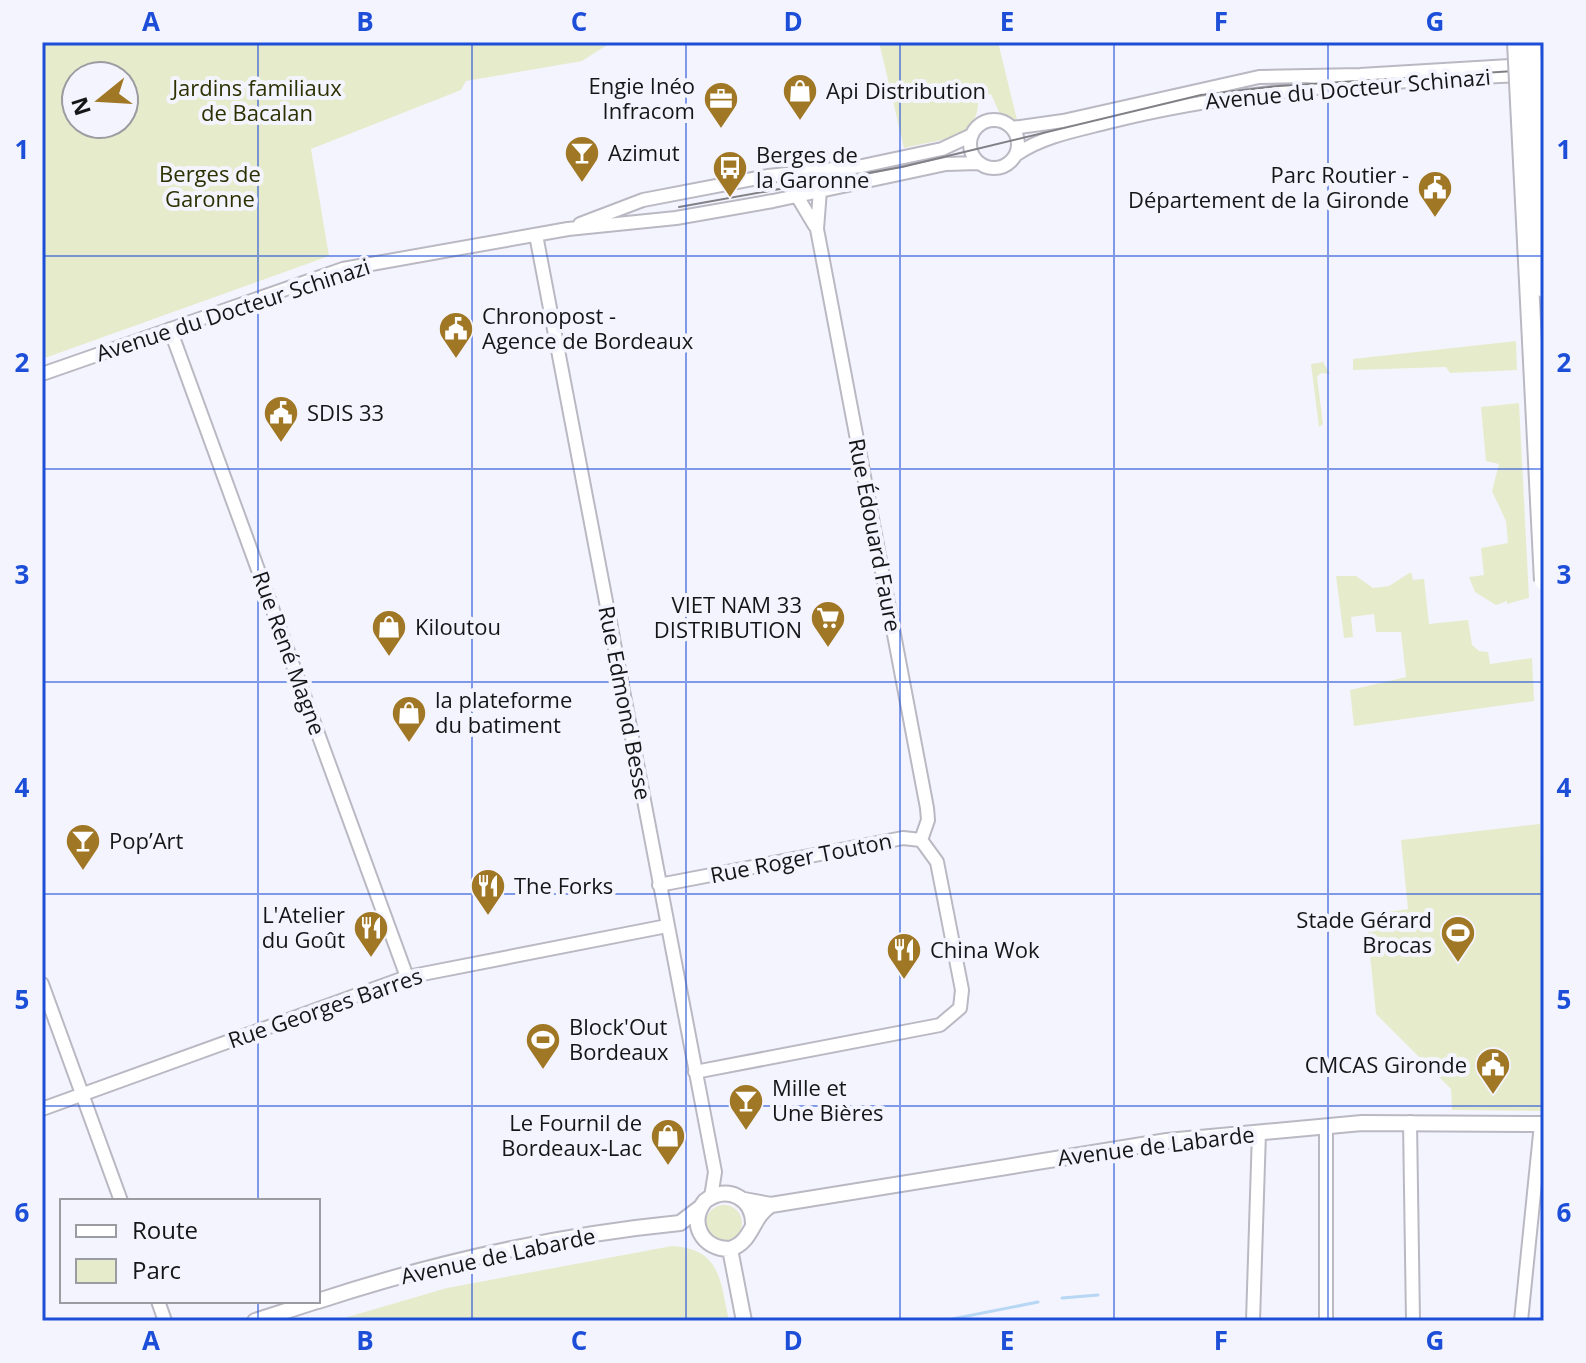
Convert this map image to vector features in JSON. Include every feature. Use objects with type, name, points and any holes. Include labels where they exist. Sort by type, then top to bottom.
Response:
[{"type":"highway","points":[[1517,42],[1544,581]]},
{"type":"highway","points":[[1531,42],[1544,288]]},
{"type":"main road","name":"Avenue de Labarde","points":[[738,1197],[771,1205],[1167,1141],[1259,1132],[1410,1122],[1542,1124]]},
{"type":"main road","points":[[700,1234],[697,1220],[706,1202],[738,1197],[752,1212],[753,1226]]},
{"type":"main road","name":"Avenue de Labarde","points":[[320,1300],[426,1269],[494,1254],[680,1223],[706,1202]]},
{"type":"main road","points":[[680,1223],[700,1234],[712,1246],[730,1249],[747,1239],[759,1214],[771,1205]]},
{"type":"main road","points":[[730,1249],[744,1321]]},
{"type":"main road","name":"Avenue de Labarde","points":[[255,1321],[311,1303]]},
{"type":"street","name":"Avenue du Docteur Schinazi","points":[[1012,128],[1052,123],[1259,77],[1360,75],[1544,64]]},
{"type":"street","name":"Avenue du Docteur Schinazi","points":[[1017,154],[1067,133],[1173,106],[1235,96],[1544,74]]},
{"type":"street","points":[[989,120],[998,120],[1012,128],[1018,139],[1017,154],[1000,168],[978,163],[971,151],[972,135],[989,120]]},
{"type":"street","name":"Avenue du Docteur Schinazi","points":[[568,229],[643,200],[768,176],[833,171],[888,161],[956,145],[972,135]]},
{"type":"street","name":"Avenue du Docteur Schinazi","points":[[42,374],[343,269],[568,229],[676,218],[797,196],[923,167],[978,163]]},
{"type":"street","name":"Rue Édouard Faure","points":[[820,190],[817,229],[927,808],[928,820],[921,840]]},
{"type":"street","name":"Rue Édouard Faure","points":[[797,196],[817,229]]},
{"type":"street","name":"Rue Edmond Besse","points":[[536,235],[715,1172],[706,1202]]},
{"type":"street","name":"Rue René Magne","points":[[170,329],[407,977]]},
{"type":"street","name":"Rue Roger Touton","points":[[659,885],[903,838],[921,840],[937,862],[959,976],[962,1000],[955,1016],[940,1025],[695,1072]]},
{"type":"street","name":"Rue Georges Barres","points":[[42,1109],[407,977],[667,926]]},
{"type":"street","points":[[42,984],[120,1199]]},
{"type":"street","points":[[1410,1122],[1413,1321]]},
{"type":"street","points":[[1521,1321],[1542,1124]]},
{"type":"street","points":[[1326,1126],[1326,1321]]},
{"type":"street","points":[[1253,1321],[1259,1132]]},
{"type":"street","name":"Rue Edmond Besse","points":[[715,1172],[738,1197]]},
{"type":"green space","name":"Berges de Garonne","points":[[42,42],[612,42],[582,61],[466,81],[461,90],[311,149],[329,256],[42,359]]},
{"type":"green space","points":[[879,42],[998,42],[1017,120],[1000,114],[991,94],[978,97],[977,111],[965,130],[943,140],[904,148]]},
{"type":"green space","points":[[1516,341],[1517,370],[1450,373],[1446,367],[1353,370],[1353,359]]},
{"type":"green space","points":[[1323,362],[1330,374],[1321,373],[1317,377],[1323,424],[1319,427],[1311,364]]},
{"type":"green space","points":[[1519,403],[1529,598],[1496,605],[1475,592],[1469,577],[1484,575],[1481,548],[1508,543],[1506,521],[1492,491],[1499,464],[1486,461],[1481,407]]},
{"type":"green space","points":[[1411,572],[1413,580],[1424,579],[1429,624],[1468,620],[1472,645],[1479,651],[1488,652],[1490,664],[1532,658],[1534,701],[1354,726],[1350,690],[1406,677],[1401,632],[1376,632],[1374,614],[1351,617],[1353,637],[1344,638],[1336,576],[1356,576],[1373,588],[1389,586]]},
{"type":"green space","name":"Stade Gérard Brocas","points":[[1540,824],[1544,1111],[1452,1110],[1451,1089],[1376,1014],[1366,915],[1408,909],[1401,840]]},
{"type":"green space","points":[[724,1205],[737,1210],[742,1223],[737,1236],[724,1241],[711,1236],[706,1223],[711,1210]]},
{"type":"green space","points":[[672,1246],[700,1253],[716,1269],[729,1321],[334,1321],[447,1288]]},
{"type":"waterway","points":[[1062,1298],[1098,1295]]},
{"type":"waterway","points":[[942,1321],[1038,1302]]},
{"type":"tram line","points":[[679,207],[902,167],[1201,95],[1279,86],[1544,69]]},
{"type":"place","name":"Api Distribution","points":[[800,122]]},
{"type":"place","name":"Engie Inéo Infracom","points":[[721,130]]},
{"type":"place","name":"Azimut","points":[[582,184]]},
{"type":"place","name":"Berges de la Garonne","points":[[730,199]]},
{"type":"place","name":"Parc Routier - Département de la Gironde","points":[[1435,219]]},
{"type":"place","name":"Chronopost - Agence de Bordeaux","points":[[456,360]]},
{"type":"place","name":"SDIS 33","points":[[281,444]]},
{"type":"place","name":"VIET NAM 33 DISTRIBUTION","points":[[828,649]]},
{"type":"place","name":"Kiloutou","points":[[389,658]]},
{"type":"place","name":"la plateforme du batiment","points":[[409,744]]},
{"type":"place","name":"Pop’Art","points":[[83,872]]},
{"type":"place","name":"The Forks","points":[[488,917]]},
{"type":"place","name":"L'Atelier du Goût","points":[[371,959]]},
{"type":"place","name":"Stade Gérard Brocas","points":[[1458,964]]},
{"type":"place","name":"China Wok","points":[[904,981]]},
{"type":"place","name":"Block'Out Bordeaux","points":[[543,1071]]},
{"type":"place","name":"CMCAS Gironde","points":[[1493,1096]]},
{"type":"place","name":"Mille et Une Bières","points":[[746,1132]]},
{"type":"place","name":"Le Fournil de Bordeaux-Lac","points":[[668,1167]]},
{"type":"park label","name":"Jardins familiaux de Bacalan","points":[[257,100]]}]
